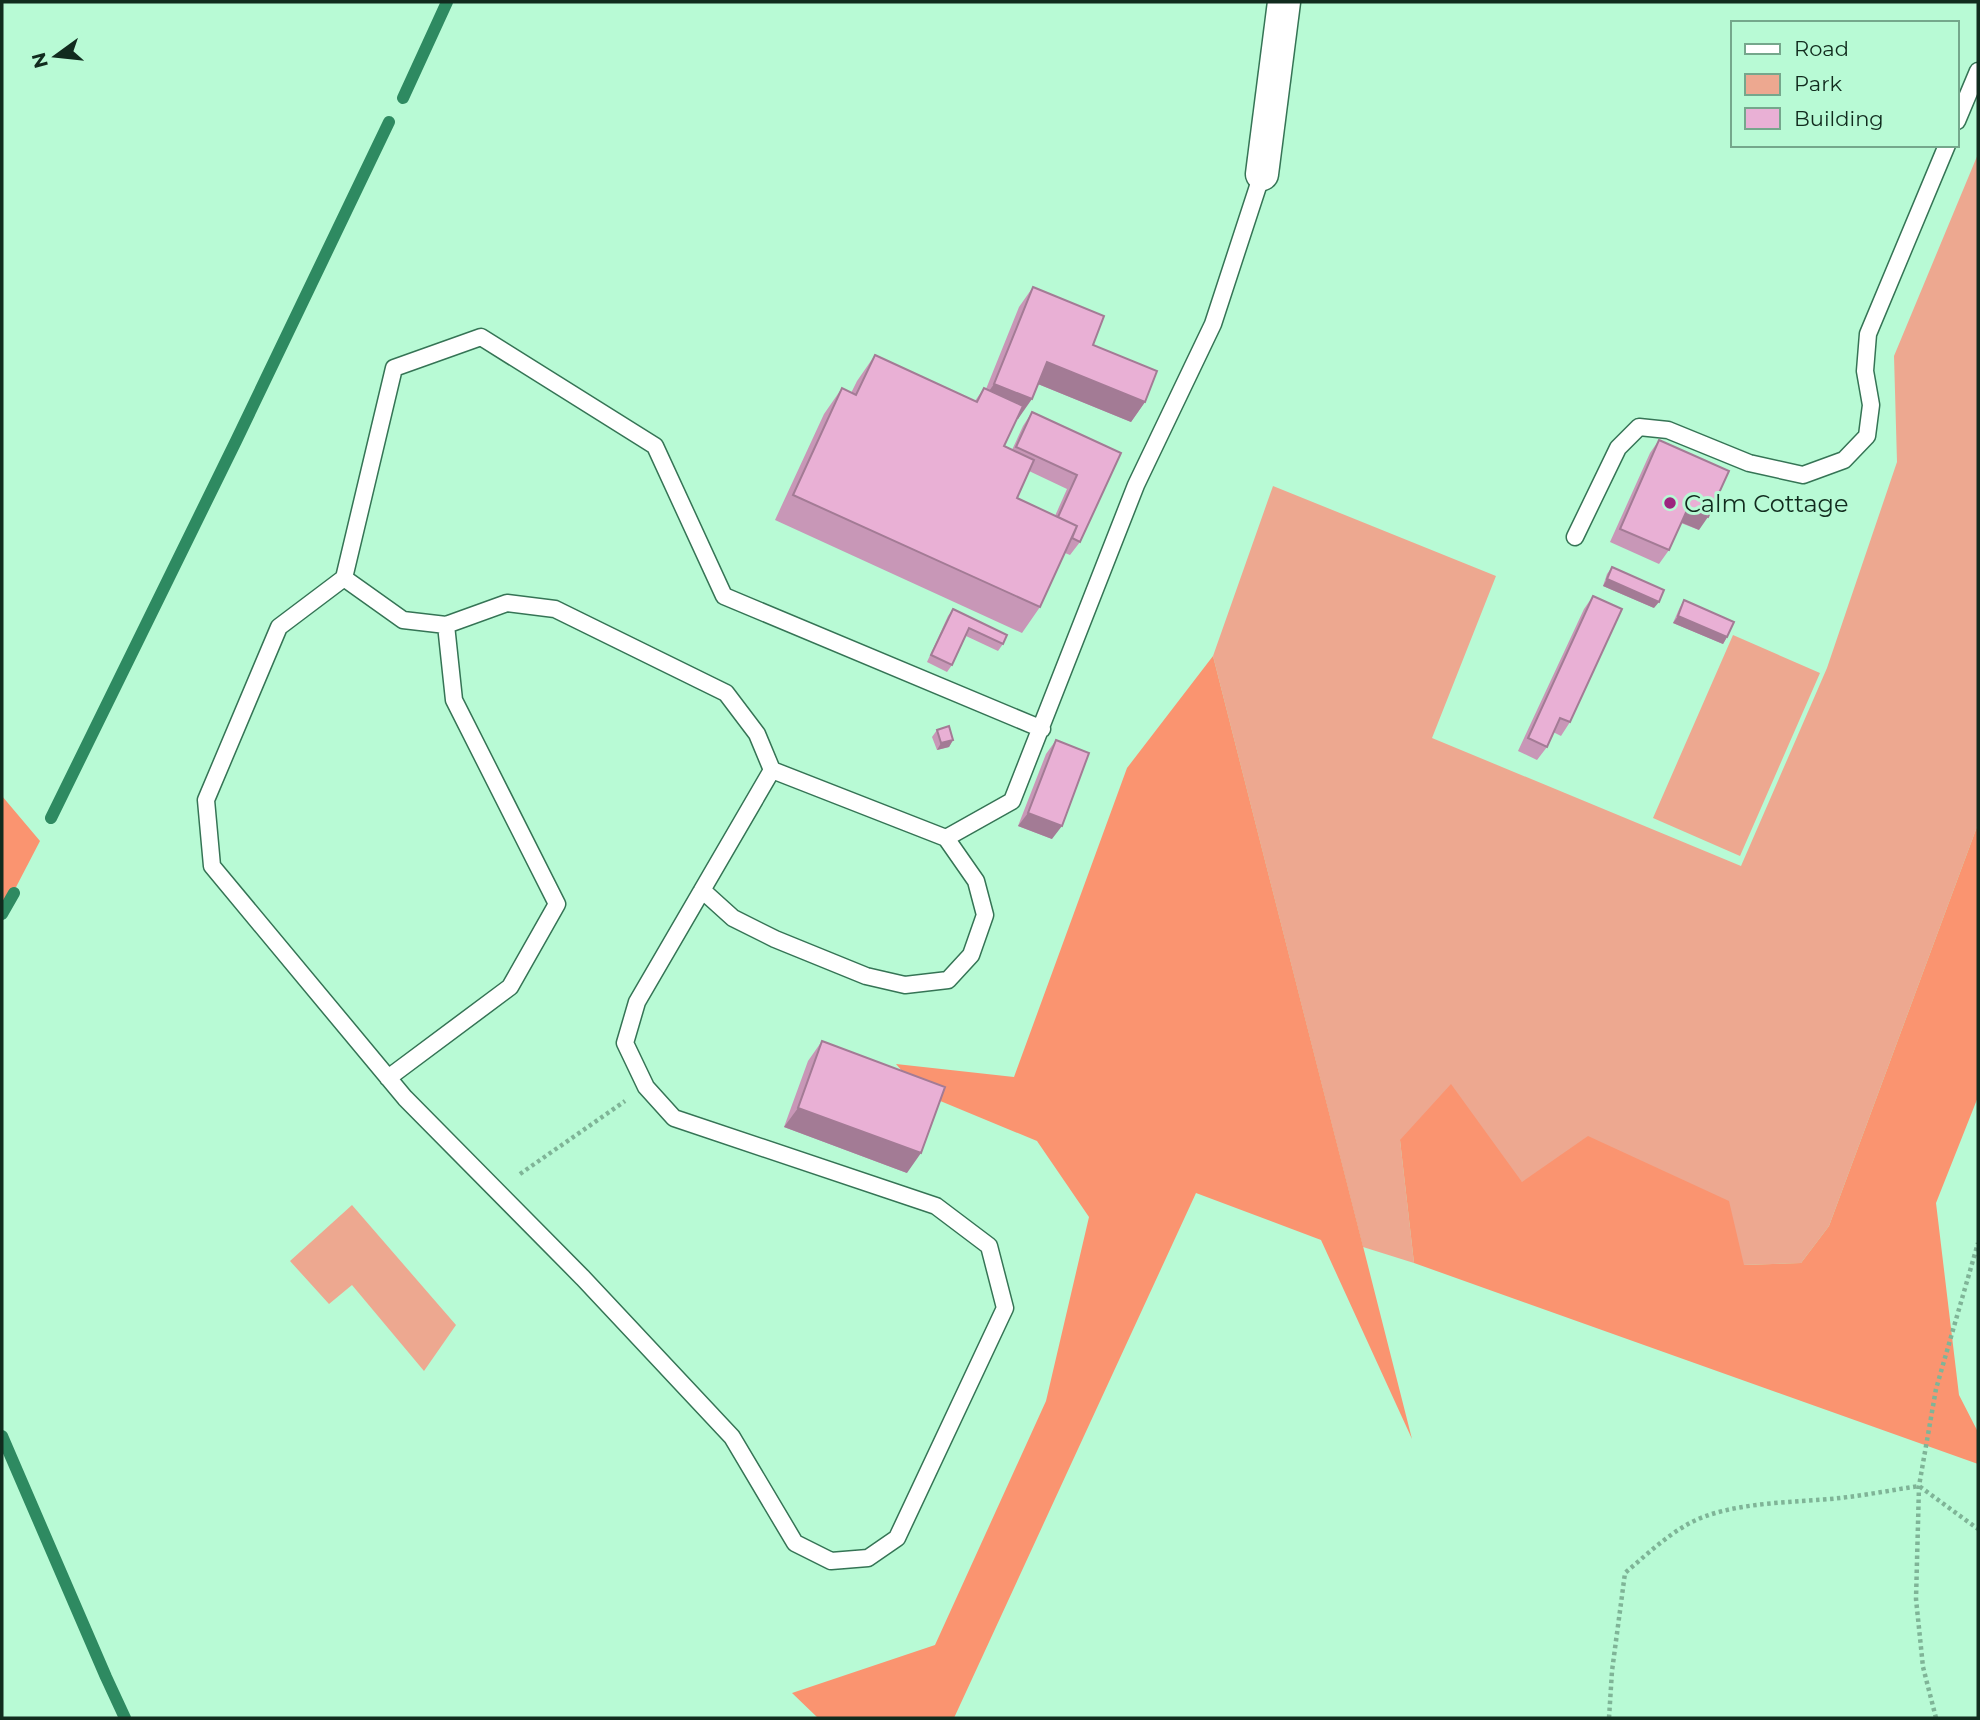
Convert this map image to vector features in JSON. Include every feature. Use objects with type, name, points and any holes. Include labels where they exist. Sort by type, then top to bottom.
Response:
[{"type":"street","points":[[1262,174],[1284,2]]},
{"type":"lane","points":[[1959,116],[1978,71]]},
{"type":"lane","points":[[1576,537],[1618,448],[1639,427],[1668,430],[1749,463],[1803,475],[1844,460],[1867,436],[1871,405],[1865,371],[1868,334],[1946,147]]},
{"type":"lane","points":[[946,838],[1012,802],[1136,485],[1213,324],[1262,174]]},
{"type":"lane","points":[[772,770],[637,1002],[625,1042],[646,1087],[674,1118],[936,1206],[989,1246],[1005,1308],[897,1538],[868,1558],[831,1561],[795,1543],[732,1437],[583,1278],[405,1098],[212,866],[206,800],[279,627],[344,578],[394,368],[481,337],[655,446],[723,596],[1042,729]]},
{"type":"lane","points":[[344,578],[403,620],[446,625],[507,603],[555,609],[726,692],[757,734],[772,770],[946,838],[976,881],[985,915],[971,955],[948,980],[905,985],[866,976],[775,939],[733,918],[702,890]]},
{"type":"lane","points":[[388,1077],[510,986],[558,904],[454,700],[446,625]]},
{"type":"path","points":[[496,1190],[646,1087]]},
{"type":"path","points":[[1936,1718],[1923,1667],[1916,1599],[1919,1486],[1936,1389],[1978,1243]]},
{"type":"path","points":[[1609,1718],[1612,1671],[1625,1573],[1689,1523],[1772,1502],[1840,1498],[1919,1486],[1978,1529]]},
{"type":"green space","points":[[1978,154],[1978,824],[1829,1226],[1801,1263],[1743,1265],[1522,1182],[1400,1140],[1414,1263],[1363,1247],[1213,656],[1273,486],[1496,576],[1432,738],[1741,866],[1827,668],[1897,462],[1894,356]]},
{"type":"green space","points":[[1733,635],[1820,673],[1740,856],[1653,818]]},
{"type":"green space","points":[[352,1205],[456,1325],[424,1371],[352,1285],[329,1304],[290,1261]]},
{"type":"shaded area","points":[[1213,656],[1412,1439],[1321,1240],[1196,1193],[954,1718],[818,1718],[792,1693],[935,1645],[1046,1401],[1089,1217],[1037,1141],[921,1093],[896,1064],[1014,1077],[1127,768]]},
{"type":"shaded area","points":[[2,796],[40,841],[2,914]]},
{"type":"shaded area","points":[[1978,824],[1978,1097],[1936,1203],[1959,1395],[1978,1432],[1978,1464],[1414,1263],[1400,1140],[1451,1084],[1522,1182],[1588,1136],[1729,1201],[1744,1265],[1801,1263],[1829,1226]]},
{"type":"building","points":[[1033,287],[1104,316],[1093,345],[1157,371],[1145,402],[1047,362],[1032,399],[994,384]]},
{"type":"building","points":[[875,355],[977,402],[984,388],[1023,406],[1004,446],[1034,460],[1017,498],[1077,526],[1040,607],[793,495],[842,388],[856,395]]},
{"type":"building","points":[[1032,412],[1121,453],[1080,542],[1072,538],[1077,526],[1058,517],[1077,475],[1016,447]]},
{"type":"building","name":"Calm Cottage","points":[[1659,440],[1729,471],[1708,517],[1688,508],[1669,550],[1620,529]]},
{"type":"building","points":[[1612,567],[1664,590],[1659,602],[1607,579]]},
{"type":"building","points":[[1593,596],[1622,609],[1570,722],[1560,718],[1547,747],[1528,738]]},
{"type":"building","points":[[1684,600],[1734,622],[1727,637],[1678,616]]},
{"type":"building","points":[[953,609],[1007,635],[1003,644],[969,628],[952,665],[931,655]]},
{"type":"building","points":[[949,726],[953,740],[941,743],[937,730]]},
{"type":"building","points":[[1056,740],[1089,753],[1062,826],[1028,813]]},
{"type":"building","points":[[822,1041],[945,1087],[921,1153],[798,1108]]},
{"type":"waterway","points":[[403,98],[447,2]]},
{"type":"waterway","points":[[51,818],[389,122]]},
{"type":"waterway","points":[[2,914],[14,893]]},
{"type":"waterway","points":[[2,1436],[125,1718]]},
{"type":"place","name":"Calm Cottage","points":[[1670,503]]}]
